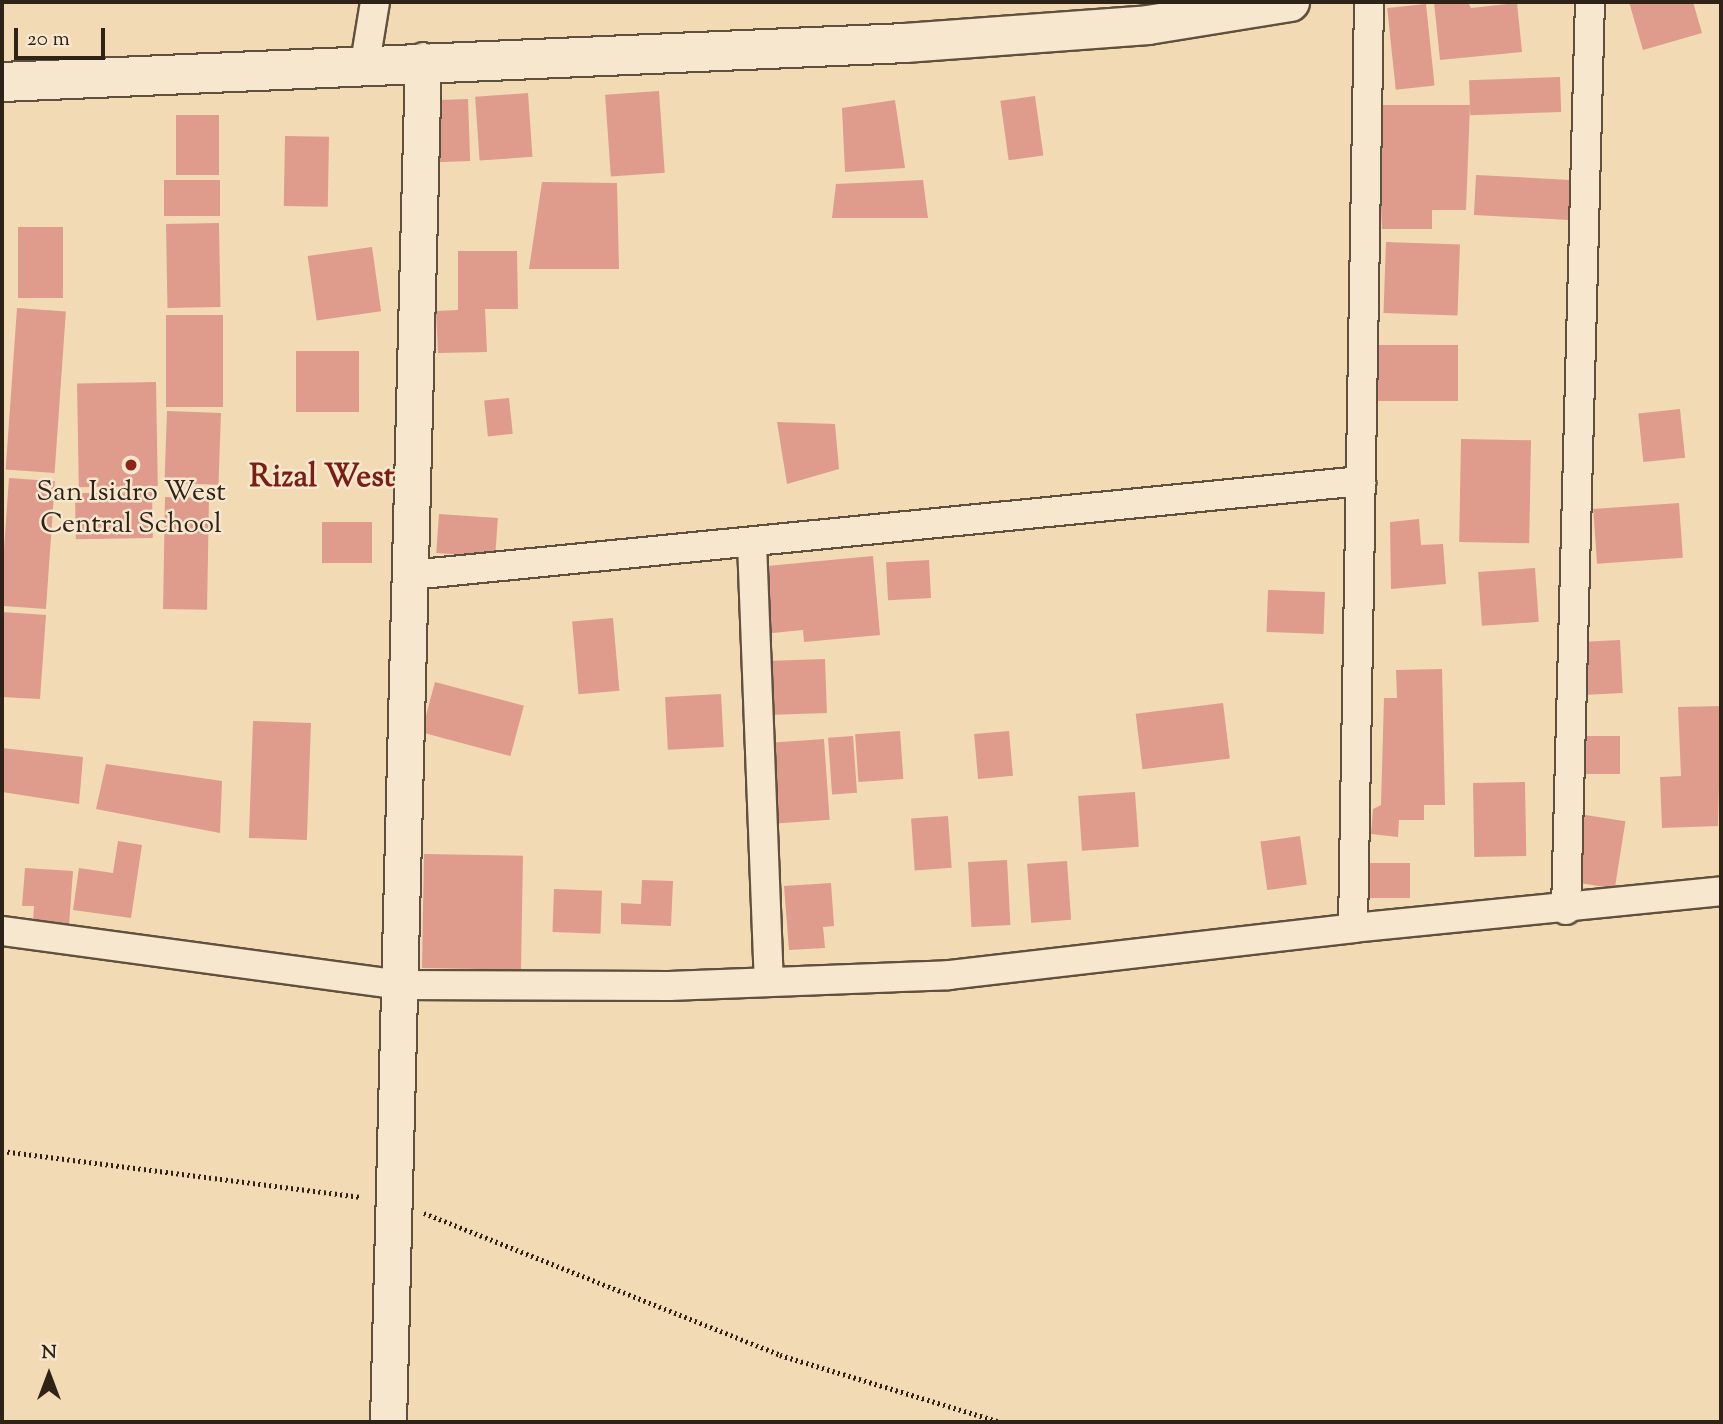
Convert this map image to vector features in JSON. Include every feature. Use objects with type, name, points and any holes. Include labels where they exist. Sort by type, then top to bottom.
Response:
[{"type":"main road","points":[[2,82],[423,60],[919,42],[1148,25],[1290,2]]},
{"type":"street","points":[[365,64],[375,2]]},
{"type":"street","points":[[1353,928],[1369,2]]},
{"type":"street","points":[[1566,910],[1590,2]]},
{"type":"street","points":[[388,1422],[423,60]]},
{"type":"street","points":[[411,575],[1361,481]]},
{"type":"street","points":[[752,543],[769,982]]},
{"type":"street","points":[[2,931],[398,985],[769,982],[949,975],[1353,928],[1566,910],[1721,891]]},
{"type":"path","points":[[2,1152],[393,1201],[780,1355],[1002,1422]]},
{"type":"building","points":[[1434,2],[1468,2],[1471,8],[1517,3],[1522,52],[1440,60]]},
{"type":"building","points":[[1629,2],[1693,2],[1702,33],[1643,50]]},
{"type":"building","points":[[1426,4],[1435,86],[1396,90],[1387,8]]},
{"type":"building","points":[[1560,77],[1561,112],[1470,115],[1469,80]]},
{"type":"building","points":[[659,91],[665,173],[611,177],[605,95]]},
{"type":"building","points":[[528,93],[532,157],[480,161],[475,97]]},
{"type":"building","points":[[1035,96],[1043,155],[1009,160],[1000,101]]},
{"type":"building","points":[[468,99],[470,161],[435,162],[433,100]]},
{"type":"building","points":[[895,100],[905,168],[845,172],[842,108]]},
{"type":"building","points":[[1376,105],[1470,105],[1466,210],[1432,210],[1432,229],[1382,229]]},
{"type":"building","points":[[176,115],[219,115],[219,175],[176,175]]},
{"type":"building","points":[[285,136],[329,137],[328,207],[284,206]]},
{"type":"building","points":[[1476,175],[1580,180],[1578,220],[1474,215]]},
{"type":"building","points":[[164,180],[220,180],[220,216],[164,216]]},
{"type":"building","points":[[923,180],[928,218],[832,218],[836,184]]},
{"type":"building","points":[[542,182],[617,183],[619,269],[529,269]]},
{"type":"building","points":[[219,223],[220,307],[167,308],[166,224]]},
{"type":"building","points":[[18,227],[63,227],[63,298],[18,298]]},
{"type":"building","points":[[1386,242],[1460,245],[1457,316],[1384,313]]},
{"type":"building","points":[[372,247],[381,311],[317,320],[308,256]]},
{"type":"building","points":[[458,251],[517,251],[518,309],[485,309],[487,352],[438,353],[436,311],[458,310]]},
{"type":"building","points":[[17,308],[66,311],[55,473],[6,470]]},
{"type":"building","points":[[166,315],[223,315],[223,407],[166,407]]},
{"type":"building","points":[[1376,345],[1458,345],[1458,401],[1376,401]]},
{"type":"building","points":[[296,351],[359,351],[359,412],[296,412]]},
{"type":"building","points":[[156,382],[158,486],[79,487],[77,383]]},
{"type":"building","points":[[509,398],[513,434],[488,436],[484,401]]},
{"type":"building","points":[[1680,409],[1685,458],[1643,462],[1638,413]]},
{"type":"building","points":[[167,411],[221,413],[218,485],[164,483]]},
{"type":"building","points":[[777,422],[835,424],[839,469],[787,484]]},
{"type":"building","points":[[1461,439],[1531,440],[1529,543],[1459,542]]},
{"type":"building","points":[[9,478],[55,481],[46,609],[2,606]]},
{"type":"building","points":[[152,492],[153,538],[76,539],[75,493]]},
{"type":"building","points":[[165,497],[209,498],[207,610],[163,609]]},
{"type":"building","points":[[1679,503],[1683,558],[1597,564],[1593,509]]},
{"type":"building","points":[[439,514],[498,518],[495,557],[436,553]]},
{"type":"building","points":[[1419,519],[1421,545],[1443,544],[1446,584],[1391,589],[1390,522]]},
{"type":"building","points":[[322,522],[372,522],[372,563],[322,563]]},
{"type":"building","points":[[873,556],[880,635],[804,642],[803,630],[762,634],[756,567]]},
{"type":"building","points":[[929,560],[931,598],[888,600],[886,562]]},
{"type":"building","points":[[1535,568],[1539,622],[1482,626],[1478,572]]},
{"type":"building","points":[[1268,590],[1325,592],[1323,634],[1267,632]]},
{"type":"building","points":[[2,612],[46,615],[40,699],[2,697]]},
{"type":"building","points":[[613,618],[619,691],[579,694],[572,622]]},
{"type":"building","points":[[1620,640],[1623,693],[1583,695],[1580,642]]},
{"type":"building","points":[[825,659],[827,713],[767,715],[765,661]]},
{"type":"building","points":[[1442,669],[1445,805],[1424,805],[1424,820],[1399,820],[1398,837],[1371,834],[1373,809],[1381,805],[1384,698],[1397,698],[1396,670]]},
{"type":"building","points":[[435,682],[524,706],[510,756],[422,732]]},
{"type":"building","points":[[721,694],[724,747],[668,750],[665,697]]},
{"type":"building","points":[[1223,703],[1230,759],[1142,769],[1136,714]]},
{"type":"building","points":[[1721,706],[1718,826],[1662,828],[1660,777],[1681,776],[1678,707]]},
{"type":"building","points":[[253,721],[311,723],[307,840],[249,838]]},
{"type":"building","points":[[900,731],[903,779],[858,782],[855,734]]},
{"type":"building","points":[[1009,731],[1013,776],[978,779],[974,734]]},
{"type":"building","points":[[853,736],[857,793],[832,795],[828,738]]},
{"type":"building","points":[[1582,736],[1620,736],[1620,774],[1582,774]]},
{"type":"building","points":[[824,739],[830,820],[769,824],[763,743]]},
{"type":"building","points":[[2,748],[83,757],[79,804],[2,792]]},
{"type":"building","points":[[106,764],[222,781],[220,833],[96,809]]},
{"type":"building","points":[[1525,782],[1526,856],[1474,857],[1473,783]]},
{"type":"building","points":[[1135,792],[1139,847],[1082,851],[1078,796]]},
{"type":"building","points":[[1579,814],[1625,821],[1615,889],[1568,881]]},
{"type":"building","points":[[948,816],[952,868],[915,870],[911,819]]},
{"type":"building","points":[[1300,836],[1307,885],[1267,890],[1260,842]]},
{"type":"building","points":[[118,841],[142,845],[131,918],[73,910],[79,868],[113,873]]},
{"type":"building","points":[[424,854],[523,856],[521,970],[422,968]]},
{"type":"building","points":[[1007,860],[1010,925],[971,927],[968,862]]},
{"type":"building","points":[[1067,861],[1071,920],[1031,923],[1027,864]]},
{"type":"building","points":[[1366,863],[1410,863],[1410,898],[1366,898]]},
{"type":"building","points":[[25,868],[73,871],[69,925],[33,922],[34,906],[22,906]]},
{"type":"building","points":[[642,880],[673,881],[671,926],[621,924],[621,903],[641,904]]},
{"type":"building","points":[[831,883],[834,926],[823,927],[825,948],[789,950],[784,886]]},
{"type":"building","points":[[554,889],[602,891],[600,934],[552,932]]},
{"type":"place","name":"San Isidro West Central School","points":[[131,465]]},
{"type":"district","name":"Rizal West","points":[[322,478]]}]
